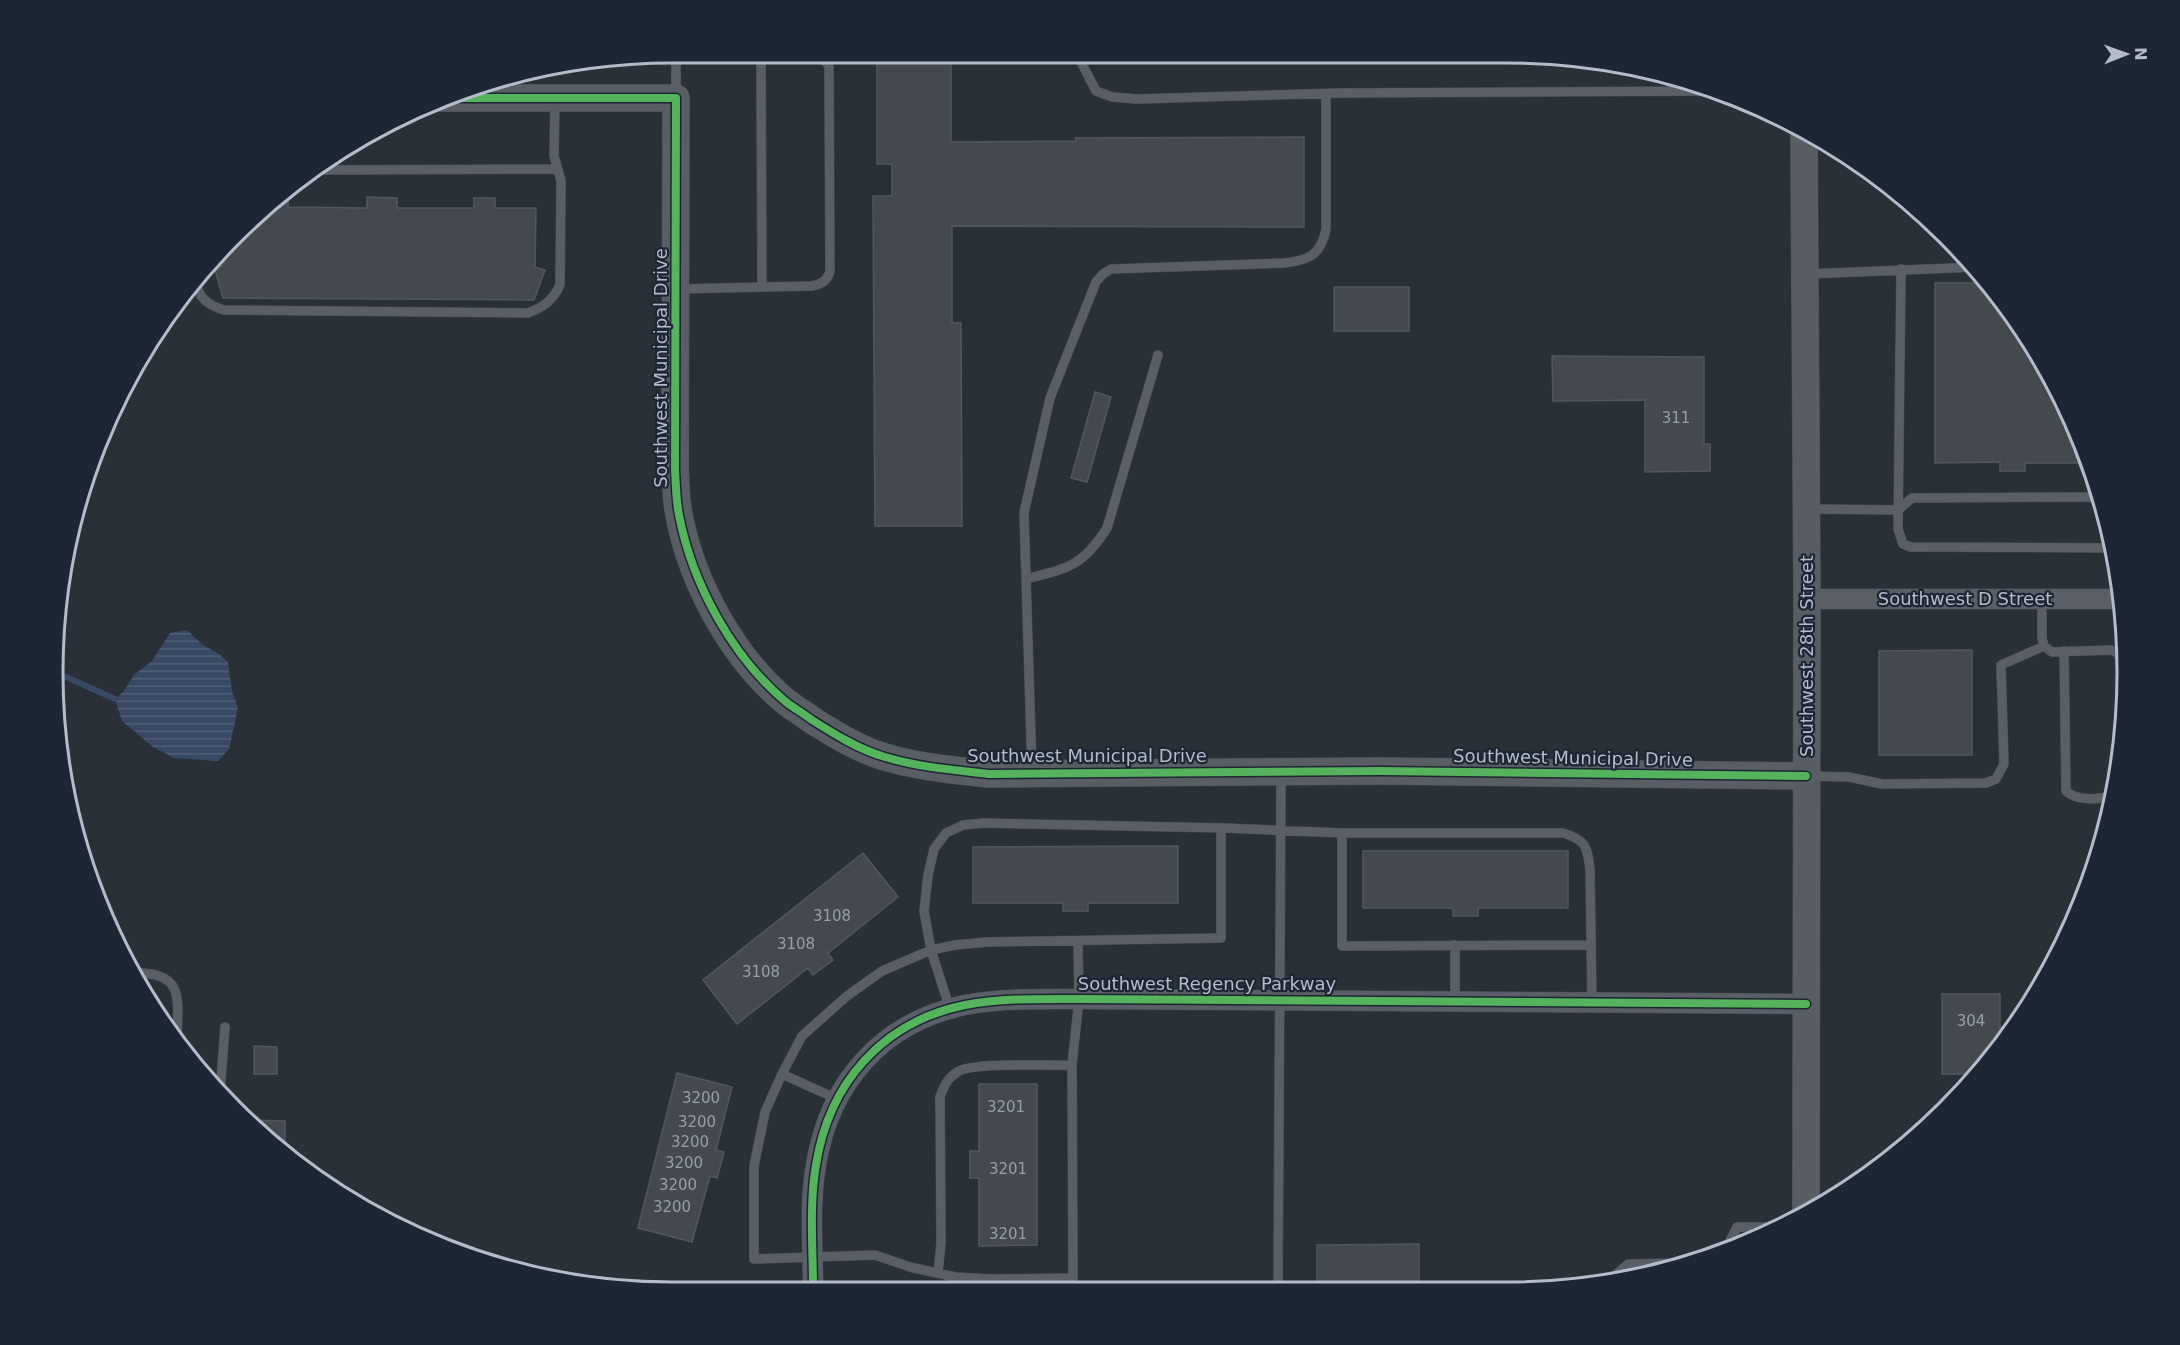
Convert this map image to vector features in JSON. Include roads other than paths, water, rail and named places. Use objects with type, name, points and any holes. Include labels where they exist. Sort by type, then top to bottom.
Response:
[{"type":"street","points":[[469,98],[676,98]]},
{"type":"street","name":"Southwest Municipal Drive","points":[[676,98],[675,470],[678,514],[703,592],[723,628],[752,666],[786,702],[832,733],[884,757],[937,768],[988,774],[1281,771],[1806,776]]},
{"type":"street","name":"Southwest 28th Street","points":[[1804,141],[1807,509],[1806,1203]]},
{"type":"street","name":"Southwest D Street","points":[[1807,599],[2113,599]]},
{"type":"street","name":"Southwest Regency Parkway","points":[[813,1282],[816,1166],[826,1124],[837,1099],[861,1062],[872,1051],[908,1026],[950,1009],[998,1000],[1078,999],[1806,1004]]},
{"type":"lane","points":[[676,63],[676,98]]},
{"type":"lane","points":[[761,63],[762,287]]},
{"type":"lane","points":[[675,289],[812,286],[821,284],[828,278],[830,271],[829,67],[827,63]]},
{"type":"lane","points":[[1082,63],[1096,91],[1112,97],[1137,99],[1326,94],[1690,91]]},
{"type":"lane","points":[[1032,773],[1024,513],[1050,398],[1096,282],[1102,274],[1111,269],[1285,263],[1302,261],[1314,254],[1323,242],[1326,228],[1326,94]]},
{"type":"lane","points":[[198,290],[205,302],[224,310],[528,313],[547,304],[555,297],[560,285],[561,182],[554,156],[555,98]]},
{"type":"lane","points":[[328,170],[557,169]]},
{"type":"lane","points":[[1806,274],[1962,267]]},
{"type":"lane","points":[[1901,269],[1898,529],[1903,544],[1911,548],[2104,548]]},
{"type":"lane","points":[[1026,579],[1066,569],[1083,559],[1094,548],[1107,528],[1158,355]]},
{"type":"lane","points":[[1807,509],[1898,510],[1912,498],[2091,497]]},
{"type":"lane","points":[[2042,599],[2042,638],[2044,646],[2052,652],[2116,652]]},
{"type":"lane","points":[[1806,776],[1850,777],[1882,784],[1986,783],[1996,778],[2004,764],[2001,665],[2044,646]]},
{"type":"lane","points":[[2064,651],[2066,791],[2077,798],[2103,798]]},
{"type":"lane","points":[[1278,1282],[1281,771]]},
{"type":"lane","points":[[950,1009],[931,950],[924,911],[928,875],[934,849],[946,833],[963,825],[984,823],[1281,831],[1563,833],[1577,838],[1587,849],[1592,1002]]},
{"type":"lane","points":[[1078,940],[1078,999],[1072,1065],[1073,1278],[955,1277],[910,1267],[875,1255],[754,1259],[754,1166],[765,1112],[802,1036],[847,996],[882,971],[931,950],[987,942],[1078,940],[1221,938],[1221,828]]},
{"type":"lane","points":[[1342,832],[1342,946],[1591,945]]},
{"type":"lane","points":[[1455,945],[1455,1001]]},
{"type":"lane","points":[[143,973],[153,973],[169,980],[177,992],[177,1027]]},
{"type":"lane","points":[[221,1081],[225,1027]]},
{"type":"lane","points":[[938,1273],[941,1243],[940,1097],[946,1081],[959,1071],[980,1067],[1072,1065]]},
{"type":"lane","points":[[782,1074],[837,1099]]},
{"type":"lane","points":[[1731,1240],[1737,1227],[1760,1227]]},
{"type":"lane","points":[[1620,1271],[1628,1264],[1654,1264]]},
{"type":"water","points":[[187,630],[203,645],[228,662],[232,691],[238,708],[229,749],[218,761],[174,758],[153,747],[122,721],[115,699],[123,692],[134,675],[152,661],[170,633]]},
{"type":"waterway","points":[[63,676],[115,699]]}]
